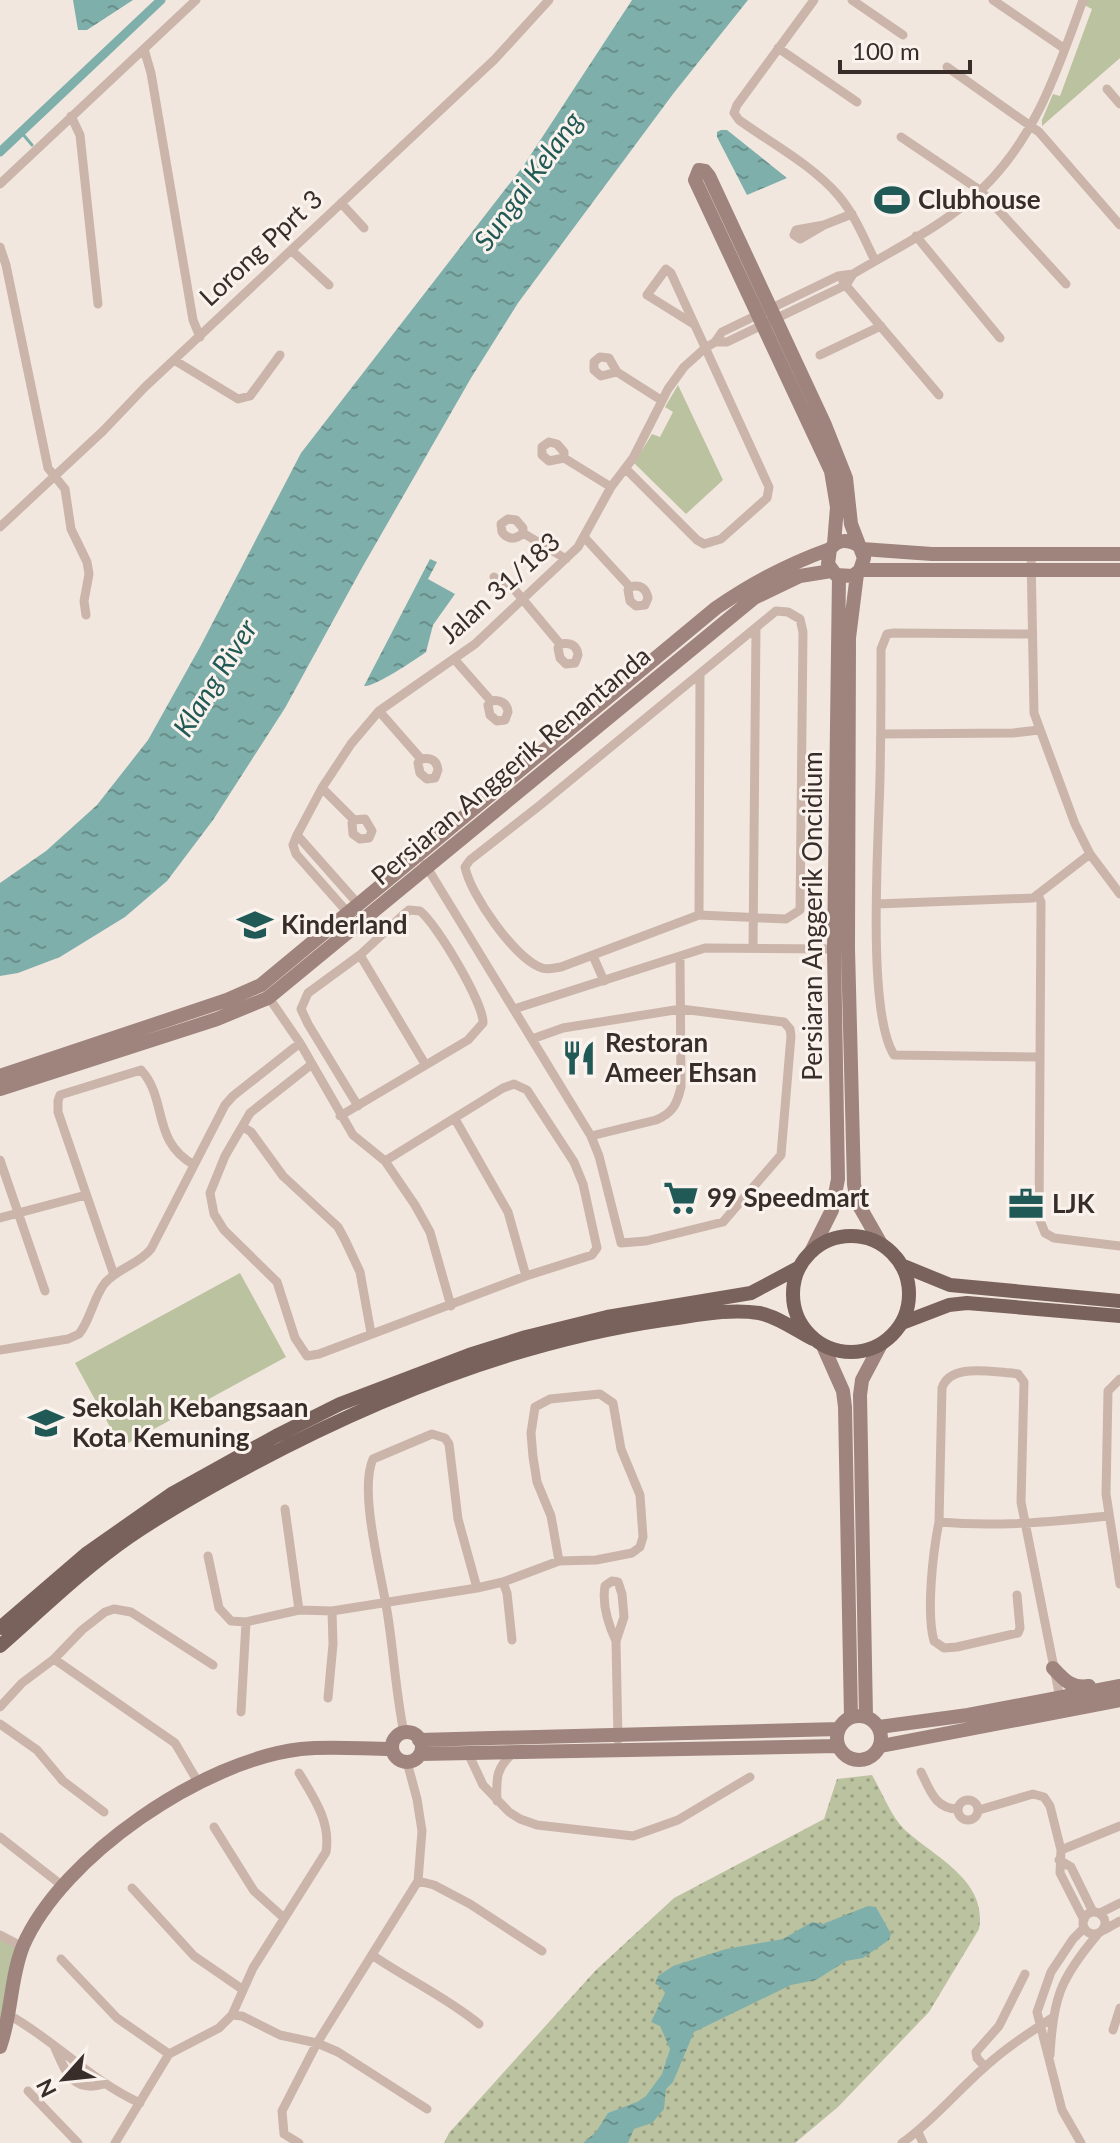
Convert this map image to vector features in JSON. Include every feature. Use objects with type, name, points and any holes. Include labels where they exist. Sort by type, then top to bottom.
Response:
[{"type":"main road","points":[[859,572],[864,562],[851,524],[846,478],[825,425],[767,317],[695,180],[699,170],[709,176],[767,317],[831,471],[837,507],[827,560],[835,574],[848,578],[859,572],[1120,554]]},
{"type":"main road","points":[[832,546],[846,540],[860,547],[1120,570]]},
{"type":"main road","name":"Persiaran Anggerik Renantanda","points":[[0,1076],[264,992],[354,910],[423,862],[500,787],[716,608],[775,571],[832,546]]},
{"type":"main road","name":"Persiaran Anggerik Oncidium","points":[[812,1250],[832,1210],[838,1179],[849,638],[859,572]]},
{"type":"main road","name":"Persiaran Anggerik Renantanda","points":[[0,1089],[217,1019],[264,992],[754,598],[800,576],[835,574]]},
{"type":"main road","name":"Persiaran Anggerik Oncidium","points":[[835,574],[841,949],[854,1184],[857,1202],[881,1244]]},
{"type":"main road","points":[[858,1717],[843,1391],[818,1342],[795,1311],[792,1290],[798,1268],[812,1250],[838,1237],[868,1238],[881,1244],[901,1265],[950,1285],[1120,1301]]},
{"type":"main road","points":[[0,1646],[94,1564],[180,1504],[346,1417],[467,1369],[608,1328],[705,1314],[763,1314],[818,1342],[851,1353],[880,1346],[893,1336],[902,1323],[909,1294],[901,1265]]},
{"type":"main road","points":[[0,1628],[86,1554],[173,1493],[340,1404],[526,1337],[607,1317],[751,1293],[798,1268]]},
{"type":"main road","points":[[902,1323],[949,1305],[967,1303],[1120,1316]]},
{"type":"main road","points":[[858,1717],[860,1395],[862,1380],[880,1346]]},
{"type":"main road","points":[[1053,1668],[1069,1684],[1077,1687],[1114,1687]]},
{"type":"main road","points":[[1023,1704],[1047,1692],[1053,1668]]},
{"type":"main road","points":[[858,1717],[879,1727],[1023,1704],[1061,1706],[1114,1687]]},
{"type":"main road","points":[[839,1729],[838,1746],[848,1758],[864,1761],[881,1746],[1061,1706],[1120,1700]]},
{"type":"main road","points":[[420,1747],[468,1753],[516,1751],[839,1729],[858,1717]]},
{"type":"main road","points":[[879,1727],[881,1746]]},
{"type":"main road","points":[[404,1733],[413,1734],[420,1747],[417,1758],[407,1762],[399,1760],[392,1749],[395,1739],[404,1733]]},
{"type":"main road","points":[[420,1747],[618,1742],[838,1746]]},
{"type":"main road","points":[[0,2047],[23,1947],[37,1920],[64,1887],[109,1842],[156,1806],[198,1782],[246,1761],[302,1749],[392,1749]]},
{"type":"street","points":[[0,184],[196,0]]},
{"type":"street","name":"Lorong Pprt 3","points":[[0,527],[494,60],[549,0]]},
{"type":"street","points":[[814,0],[737,105],[736,117],[826,182],[852,214],[875,261]]},
{"type":"street","points":[[852,0],[903,35]]},
{"type":"street","points":[[993,0],[1065,49]]},
{"type":"street","points":[[767,317],[838,276],[853,274],[981,191],[1013,155],[1031,127],[1049,93],[1083,0]]},
{"type":"street","points":[[778,48],[857,102]]},
{"type":"street","points":[[144,49],[151,73],[193,320],[200,337]]},
{"type":"street","points":[[947,67],[1039,132],[1120,225]]},
{"type":"street","points":[[1107,89],[1120,104]]},
{"type":"street","points":[[71,116],[80,135],[98,304]]},
{"type":"street","points":[[901,137],[981,191],[1066,284]]},
{"type":"street","points":[[341,203],[364,228]]},
{"type":"street","points":[[824,225],[852,214]]},
{"type":"street","points":[[916,236],[1000,338]]},
{"type":"street","points":[[0,247],[48,468],[65,489],[71,529],[87,562],[86,615]]},
{"type":"street","points":[[291,250],[329,285]]},
{"type":"street","points":[[626,469],[704,544],[721,539],[767,498],[769,487],[704,349],[695,325],[671,273],[666,269],[647,295],[695,325]]},
{"type":"street","points":[[767,317],[846,285],[853,274]]},
{"type":"street","points":[[838,276],[939,395]]},
{"type":"street","name":"Jalan 31/183","points":[[297,835],[322,788],[351,744],[379,711],[455,660],[523,600],[585,538],[611,487],[626,469],[661,400],[684,367],[715,342],[727,342],[736,332],[767,317]]},
{"type":"street","points":[[820,355],[881,326]]},
{"type":"street","points":[[174,360],[238,399],[250,396],[280,355]]},
{"type":"street","points":[[617,372],[661,400]]},
{"type":"street","points":[[564,458],[611,487]]},
{"type":"street","points":[[523,533],[566,559]]},
{"type":"street","points":[[585,538],[630,587]]},
{"type":"street","points":[[1031,562],[1034,713],[1075,824],[1090,854],[1120,894]]},
{"type":"street","points":[[494,577],[514,589],[560,644]]},
{"type":"street","points":[[782,610],[800,619],[803,632],[800,910],[786,919],[699,915],[561,967],[545,969],[532,963],[504,936],[467,879],[465,867],[700,674],[770,615],[782,610]]},
{"type":"street","points":[[753,948],[756,628]]},
{"type":"street","points":[[1031,634],[887,634],[881,649],[878,980],[886,1037],[894,1055],[1039,1057]]},
{"type":"street","points":[[455,660],[491,701]]},
{"type":"street","points":[[699,915],[700,674]]},
{"type":"street","points":[[379,711],[421,759]]},
{"type":"street","points":[[881,734],[1039,730]]},
{"type":"street","points":[[322,788],[354,820]]},
{"type":"street","points":[[297,835],[337,880],[354,910],[327,889],[296,854],[293,845],[297,835]]},
{"type":"street","points":[[877,904],[1026,899],[1038,895],[1090,854]]},
{"type":"street","points":[[423,862],[591,1136],[621,1243],[723,1222],[781,1155],[791,1036],[784,1022],[681,1009],[563,1028],[532,1039]]},
{"type":"street","points":[[327,889],[337,880]]},
{"type":"street","points":[[1038,895],[1041,902],[1039,1218],[1045,1233],[1054,1238],[1120,1246]]},
{"type":"street","points":[[340,1116],[358,1106],[425,1064],[468,1040],[483,1023],[481,1007],[435,927],[420,911],[409,910],[360,955],[308,993],[301,1009],[358,1106]]},
{"type":"street","points":[[514,1009],[705,948],[841,949]]},
{"type":"street","points":[[360,955],[425,1064]]},
{"type":"street","points":[[593,956],[604,981]]},
{"type":"street","points":[[591,1136],[665,1117],[677,1106],[681,1087],[680,957]]},
{"type":"street","points":[[264,992],[300,1043],[353,1135],[385,1161],[430,1232],[451,1306]]},
{"type":"street","points":[[0,1350],[68,1339],[79,1334],[97,1294],[114,1275],[138,1262],[151,1249],[215,1123],[233,1096],[300,1043]]},
{"type":"street","points":[[312,1064],[250,1113],[213,1182],[210,1203],[224,1230],[277,1282],[298,1346],[307,1356],[592,1255],[597,1248],[579,1172],[532,1097],[520,1085],[503,1088],[385,1161]]},
{"type":"street","points":[[114,1275],[58,1112],[60,1095],[141,1070],[148,1080],[169,1143],[179,1155],[194,1165]]},
{"type":"street","points":[[455,1119],[508,1212],[526,1276]]},
{"type":"street","points":[[243,1127],[251,1132],[289,1183],[338,1227],[360,1272],[371,1333]]},
{"type":"street","points":[[0,1160],[45,1291]]},
{"type":"street","points":[[0,1218],[86,1195]]},
{"type":"street","points":[[1017,1595],[1020,1628],[1011,1637],[957,1647],[938,1645],[934,1641],[931,1626],[939,1522],[943,1384],[949,1375],[956,1372],[1018,1374],[1025,1385],[1021,1502],[1061,1706]]},
{"type":"street","points":[[1120,1379],[1108,1391],[1108,1516],[1120,1584]]},
{"type":"street","points":[[208,1556],[219,1608],[231,1621],[246,1622],[299,1610],[332,1611],[477,1588],[503,1582],[559,1561],[596,1560],[632,1553],[640,1547],[643,1537],[640,1495],[621,1449],[613,1403],[600,1394],[550,1399],[535,1407],[533,1415],[531,1433],[537,1482],[551,1516],[559,1561]]},
{"type":"street","points":[[404,1733],[373,1533],[370,1467],[373,1459],[432,1434],[445,1438],[449,1444],[458,1519],[477,1588]]},
{"type":"street","points":[[285,1509],[299,1610]]},
{"type":"street","points":[[939,1522],[984,1526],[1026,1525],[1108,1516]]},
{"type":"street","points":[[616,1641],[610,1628],[604,1596],[605,1586],[612,1581],[618,1582],[624,1617],[616,1641],[618,1742]]},
{"type":"street","points":[[503,1582],[512,1640]]},
{"type":"street","points":[[0,1707],[22,1683],[54,1659],[82,1630],[105,1612],[114,1609],[131,1612],[213,1665]]},
{"type":"street","points":[[328,1698],[333,1644],[332,1611]]},
{"type":"street","points":[[241,1712],[246,1622]]},
{"type":"street","points":[[54,1659],[175,1743],[198,1782]]},
{"type":"street","points":[[0,1724],[37,1750],[63,1781],[104,1812]]},
{"type":"street","points":[[497,1801],[496,1774],[502,1762],[516,1751]]},
{"type":"street","points":[[468,1753],[483,1785],[520,1819],[537,1825],[633,1836],[678,1820],[750,1777]]},
{"type":"street","points":[[299,2143],[284,2134],[282,2111],[317,2043],[418,1881],[422,1831],[407,1762]]},
{"type":"street","points":[[921,1772],[936,1801],[942,1807],[958,1809],[966,1820],[975,1818],[979,1810],[1033,1794],[1044,1797],[1050,1806],[1060,1855],[1060,1873],[1084,1924],[1091,1934],[1120,1921]]},
{"type":"street","points":[[115,2143],[169,2054],[219,2028],[232,2015],[242,1989],[326,1852],[328,1841],[321,1810],[299,1773]]},
{"type":"street","points":[[1060,1855],[1120,1826]]},
{"type":"street","points":[[214,1827],[254,1891],[284,1918]]},
{"type":"street","points":[[0,1837],[64,1887]]},
{"type":"street","points":[[1050,2064],[1055,2000],[1105,1921],[1096,1913],[1071,1867],[1060,1855]]},
{"type":"street","points":[[418,1881],[434,1885],[470,1904],[542,1951]]},
{"type":"street","points":[[132,1888],[194,1956],[226,1981],[242,1989]]},
{"type":"street","points":[[1017,2040],[1037,2012],[1051,1972],[1084,1924],[1096,1913],[1120,1903]]},
{"type":"street","points":[[0,1935],[23,1947]]},
{"type":"street","points":[[372,1955],[409,1980],[455,2004],[479,2024]]},
{"type":"street","points":[[61,1959],[117,2018],[169,2054]]},
{"type":"street","points":[[985,2067],[976,2052],[999,2026],[1025,1974]]},
{"type":"street","points":[[1113,2030],[1120,2008]]},
{"type":"street","points":[[1037,2012],[1062,2110],[1081,2143]]},
{"type":"street","points":[[9,2015],[35,2030],[104,2084],[140,2103]]},
{"type":"street","points":[[232,2015],[242,2016],[280,2035],[317,2043],[358,2063],[427,2109]]},
{"type":"street","points":[[902,2143],[918,2132],[1017,2040],[1052,2018]]},
{"type":"street","points":[[54,2045],[71,2079],[86,2087],[104,2084]]},
{"type":"street","points":[[28,2091],[78,2143]]},
{"type":"street","points":[[918,2132],[923,2143]]},
{"type":"green space","points":[[1086,0],[1120,0],[1120,58],[1042,126],[1053,94],[1060,96],[1092,9],[1084,5]]},
{"type":"green space","points":[[678,385],[723,480],[686,514],[634,463],[652,434],[660,437],[673,412],[665,407]]},
{"type":"green space","points":[[240,1273],[286,1357],[121,1447],[75,1363]]},
{"type":"green space","points":[[872,1775],[899,1824],[967,1883],[980,1912],[979,1929],[929,2012],[838,2107],[795,2143],[444,2143],[449,2133],[595,1971],[674,1898],[824,1819],[837,1779]]},
{"type":"green space","points":[[0,1938],[26,1954],[0,2039]]},
{"type":"water","points":[[73,0],[133,0],[87,30],[78,30]]},
{"type":"water","points":[[632,0],[748,0],[673,94],[518,303],[471,378],[285,708],[213,820],[167,881],[125,917],[60,957],[18,973],[0,976],[0,883],[46,851],[97,805],[148,740],[301,453],[524,165]]},
{"type":"water","points":[[727,130],[787,178],[747,195],[717,137],[717,132]]},
{"type":"water","points":[[430,559],[437,562],[428,579],[455,594],[433,625],[426,652],[385,678],[364,686]]},
{"type":"water","points":[[868,1906],[876,1907],[891,1934],[889,1940],[863,1958],[846,1961],[816,1980],[791,1985],[694,2032],[673,2082],[666,2089],[664,2109],[652,2123],[634,2129],[628,2143],[583,2143],[596,2132],[608,2113],[646,2096],[662,2074],[670,2049],[660,2026],[651,2022],[665,1993],[655,1984],[658,1976],[673,1966],[726,1949],[783,1939],[812,1922],[823,1924]]},
{"type":"waterway","points":[[0,152],[161,0]]},
{"type":"waterway","points":[[21,132],[32,145]]},
{"type":"place","name":"Clubhouse","points":[[892,200]]},
{"type":"place","name":"Kinderland","points":[[255,925]]},
{"type":"place","name":"Restoran Ameer Ehsan","points":[[579,1058]]},
{"type":"place","name":"99 Speedmart","points":[[681,1198]]},
{"type":"place","name":"LJK","points":[[1026,1204]]},
{"type":"place","name":"Sekolah Kebangsaan Kota Kemuning","points":[[46,1423]]},
{"type":"water label","name":"Sungai Kelang","points":[[528,181]]},
{"type":"water label","name":"Klang River","points":[[215,678]]}]
